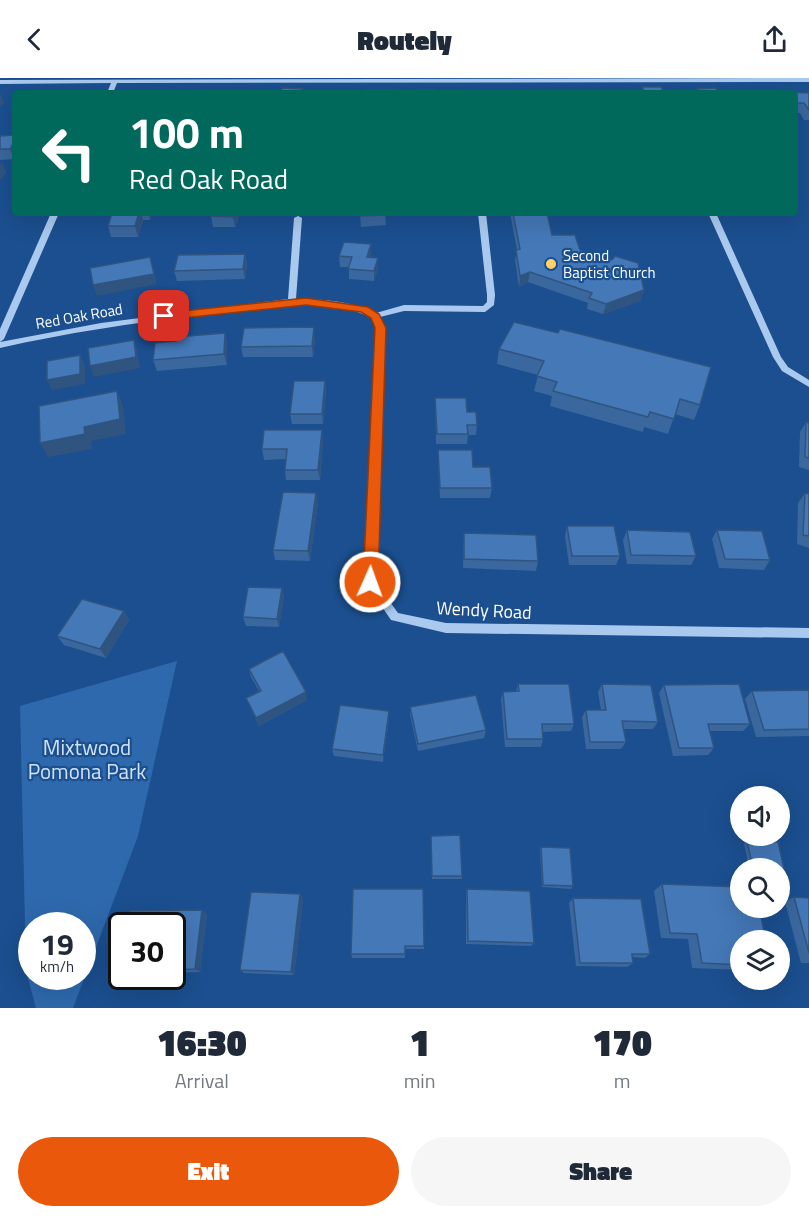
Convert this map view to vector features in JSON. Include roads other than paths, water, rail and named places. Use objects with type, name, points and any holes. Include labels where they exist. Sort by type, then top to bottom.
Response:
[{"type":"street","points":[[0,82],[809,80]]},
{"type":"street","points":[[111,90],[115,82]]},
{"type":"street","points":[[0,339],[54,216]]},
{"type":"street","points":[[375,316],[404,308],[485,309],[491,303],[491,295],[482,216]]},
{"type":"street","points":[[713,216],[777,357],[785,369],[809,384]]},
{"type":"street","points":[[292,302],[298,218]]},
{"type":"street","name":"Red Oak Road","points":[[0,345],[121,321],[292,302],[348,306],[364,309],[375,316]]},
{"type":"street","name":"Wendy Road","points":[[375,316],[380,328],[370,582],[395,617],[446,628],[809,633]]},
{"type":"place","name":"Second Baptist Church","points":[[551,264]]},
{"type":"park label","name":"Mixtwood Pomona Park","points":[[87,759]]}]
